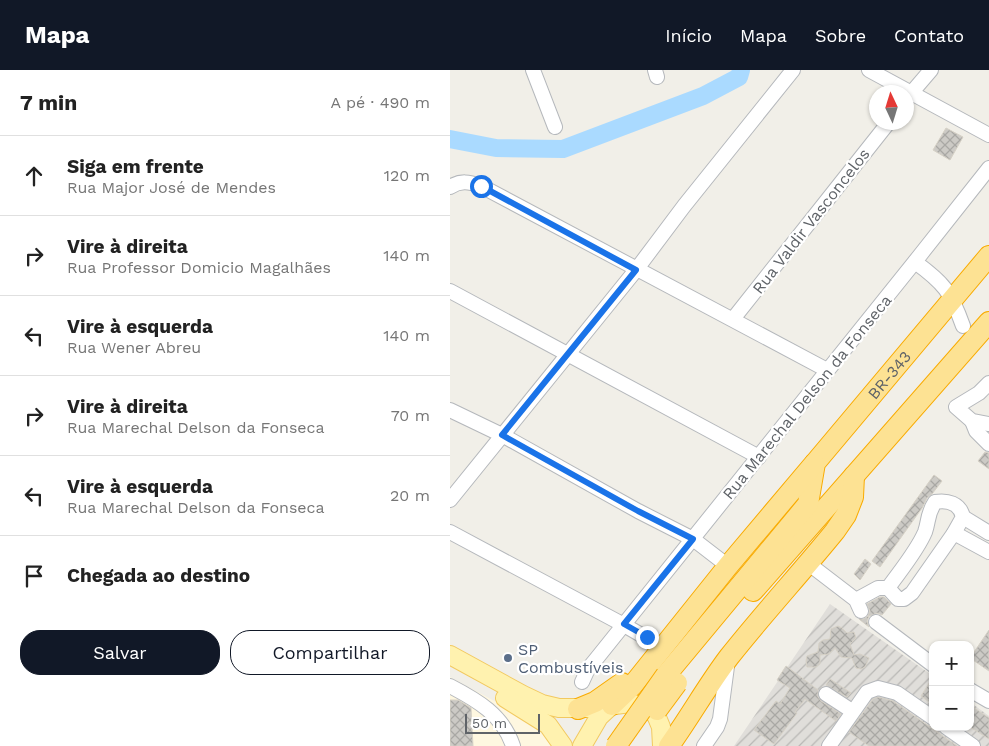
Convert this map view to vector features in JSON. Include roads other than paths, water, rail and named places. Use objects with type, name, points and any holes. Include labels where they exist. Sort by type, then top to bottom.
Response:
[{"type":"highway","name":"BR-343","points":[[774,557],[808,504],[816,463],[989,256]]},
{"type":"highway","points":[[632,746],[702,629],[854,476],[989,322]]},
{"type":"highway","points":[[612,705],[632,686],[728,566],[816,463]]},
{"type":"highway","points":[[669,746],[708,686],[729,658],[808,564],[846,514],[853,498],[854,476]]},
{"type":"highway","points":[[578,708],[595,702],[610,693],[661,649]]},
{"type":"highway","points":[[616,746],[671,679]]},
{"type":"main road","points":[[450,655],[520,700],[548,725],[564,746]]},
{"type":"main road","points":[[450,667],[520,700],[559,708],[593,708],[630,702],[647,708],[656,715],[661,728],[662,746]]},
{"type":"main road","points":[[582,746],[599,718],[612,705]]},
{"type":"street","points":[[533,70],[555,126]]},
{"type":"street","points":[[450,500],[636,270],[684,206],[793,70]]},
{"type":"street","points":[[869,70],[892,85]]},
{"type":"street","points":[[914,90],[931,70]]},
{"type":"street","points":[[914,98],[989,135]]},
{"type":"street","name":"Rua Valdir Vasconcelos","points":[[733,319],[883,130]]},
{"type":"street","name":"Rua Marechal Delson da Fonseca","points":[[582,682],[588,669],[760,457],[827,370],[989,168]]},
{"type":"street","points":[[450,187],[457,183],[466,182],[481,186],[827,370]]},
{"type":"street","points":[[915,262],[930,273],[949,292],[962,326]]},
{"type":"street","points":[[450,291],[760,457]]},
{"type":"street","points":[[989,383],[979,393],[956,407],[972,420],[989,424]]},
{"type":"street","points":[[450,410],[502,435],[638,511],[693,539],[728,566]]},
{"type":"street","points":[[972,420],[976,431],[989,444]]},
{"type":"street","points":[[888,588],[925,532],[929,511],[935,502],[945,501],[956,506],[962,512],[963,517],[989,532]]},
{"type":"street","points":[[808,564],[858,606],[878,588],[888,588],[898,599],[904,599],[912,592],[954,533],[963,517]]},
{"type":"street","points":[[450,532],[624,624],[661,649]]},
{"type":"street","points":[[954,533],[989,552]]},
{"type":"street","points":[[876,622],[929,662]]},
{"type":"street","points":[[704,746],[720,719],[729,658]]},
{"type":"street","points":[[450,686],[479,701],[491,710],[505,729],[513,746]]},
{"type":"street","points":[[829,746],[867,692],[878,688],[897,693],[929,715]]},
{"type":"street","points":[[974,693],[989,702]]},
{"type":"street","points":[[826,694],[852,711]]},
{"type":"street","points":[[952,731],[973,746]]},
{"type":"waterway","points":[[450,139],[496,148],[563,149],[703,96],[739,77],[741,70]]},
{"type":"place","name":"SP Combustíveis","points":[[508,658]]}]
